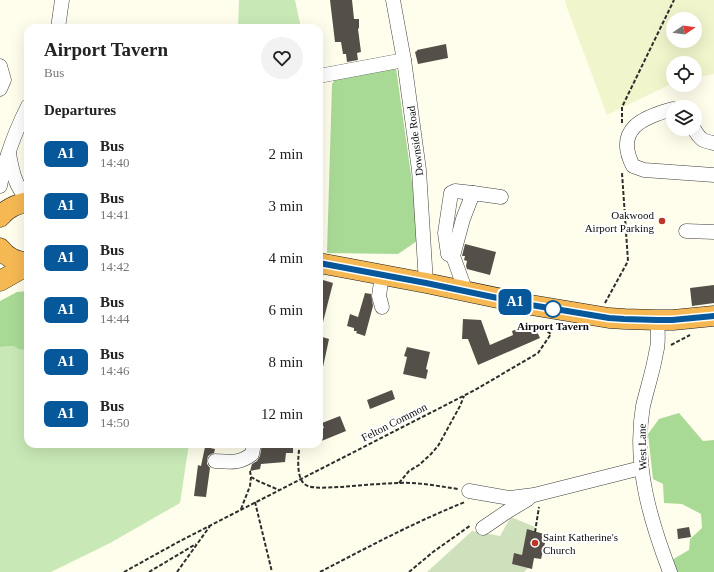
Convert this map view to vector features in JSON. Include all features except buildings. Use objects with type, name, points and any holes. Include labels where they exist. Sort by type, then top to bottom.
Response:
[{"type":"highway","points":[[0,217],[11,207],[24,201]]},
{"type":"highway","points":[[0,248],[9,258],[24,262]]},
{"type":"highway","points":[[323,264],[531,305],[609,318],[672,320],[714,316]]},
{"type":"highway","points":[[0,281],[24,266]]},
{"type":"street","points":[[59,24],[62,0]]},
{"type":"street","name":"Downside Road","points":[[393,0],[404,60],[419,170],[426,283]]},
{"type":"street","points":[[323,75],[404,60]]},
{"type":"street","points":[[0,66],[4,80],[0,88]]},
{"type":"street","points":[[666,110],[644,119],[635,126],[629,134],[626,144],[628,156],[633,166],[644,170],[714,175]]},
{"type":"street","points":[[0,186],[15,131],[24,114]]},
{"type":"street","points":[[698,136],[705,141],[714,143]]},
{"type":"street","points":[[9,152],[15,181],[24,195]]},
{"type":"street","points":[[453,256],[448,254],[445,233],[451,193],[455,191],[501,196]]},
{"type":"street","points":[[466,292],[453,256],[463,219],[473,193]]},
{"type":"street","points":[[686,231],[714,232]]},
{"type":"street","points":[[382,275],[379,296],[382,307]]},
{"type":"street","name":"West Lane","points":[[657,320],[657,352],[643,406],[640,435],[641,468],[645,492],[670,572]]},
{"type":"street","points":[[215,461],[237,462],[252,454],[253,448]]},
{"type":"street","points":[[469,491],[510,498],[537,495],[641,468]]},
{"type":"street","points":[[480,525],[537,495]]},
{"type":"path","name":"Felton Common","points":[[124,572],[210,525],[464,395],[538,353],[551,334],[540,327],[525,323]]},
{"type":"path","points":[[668,347],[692,334]]},
{"type":"path","points":[[399,483],[409,471],[419,465],[438,446],[460,406],[464,395]]},
{"type":"path","points":[[299,448],[300,479],[307,486],[326,488],[399,483],[424,484],[469,491]]},
{"type":"path","points":[[241,509],[250,486],[250,471]]},
{"type":"path","points":[[251,476],[258,481],[279,490]]},
{"type":"path","points":[[320,572],[416,524],[485,494]]},
{"type":"path","points":[[536,532],[537,495]]},
{"type":"path","points":[[255,502],[272,572]]},
{"type":"path","points":[[177,572],[210,525]]},
{"type":"path","points":[[409,572],[433,552],[480,525]]},
{"type":"path","points":[[149,572],[198,543]]},
{"type":"green space","points":[[239,0],[295,0],[300,24],[238,24]]},
{"type":"green space","points":[[565,0],[714,0],[714,74],[702,77],[702,56],[666,56],[666,86],[607,115]]},
{"type":"green space","points":[[396,68],[420,239],[398,254],[327,253],[332,84],[338,75]]},
{"type":"green space","points":[[24,291],[24,350],[14,346],[0,347],[0,301],[17,292]]},
{"type":"green space","points":[[14,346],[24,350],[24,448],[188,448],[180,503],[110,543],[51,572],[0,572],[0,347]]},
{"type":"green space","points":[[679,413],[703,441],[714,440],[714,572],[676,572],[670,561],[689,550],[690,539],[702,528],[701,514],[682,504],[664,503],[663,484],[653,479],[648,434],[659,419]]},
{"type":"green space","points":[[511,517],[535,527],[522,555],[514,554],[512,564],[528,568],[524,572],[427,572],[472,531],[500,536]]},
{"type":"bus line","name":"A1","points":[[323,264],[531,305],[609,318],[672,320],[714,316]]},
{"type":"place","name":"Oakwood Airport Parking","points":[[662,221]]},
{"type":"place","name":"Airport Tavern","points":[[553,309]]},
{"type":"place","name":"Saint Katherine's Church","points":[[535,543]]}]
